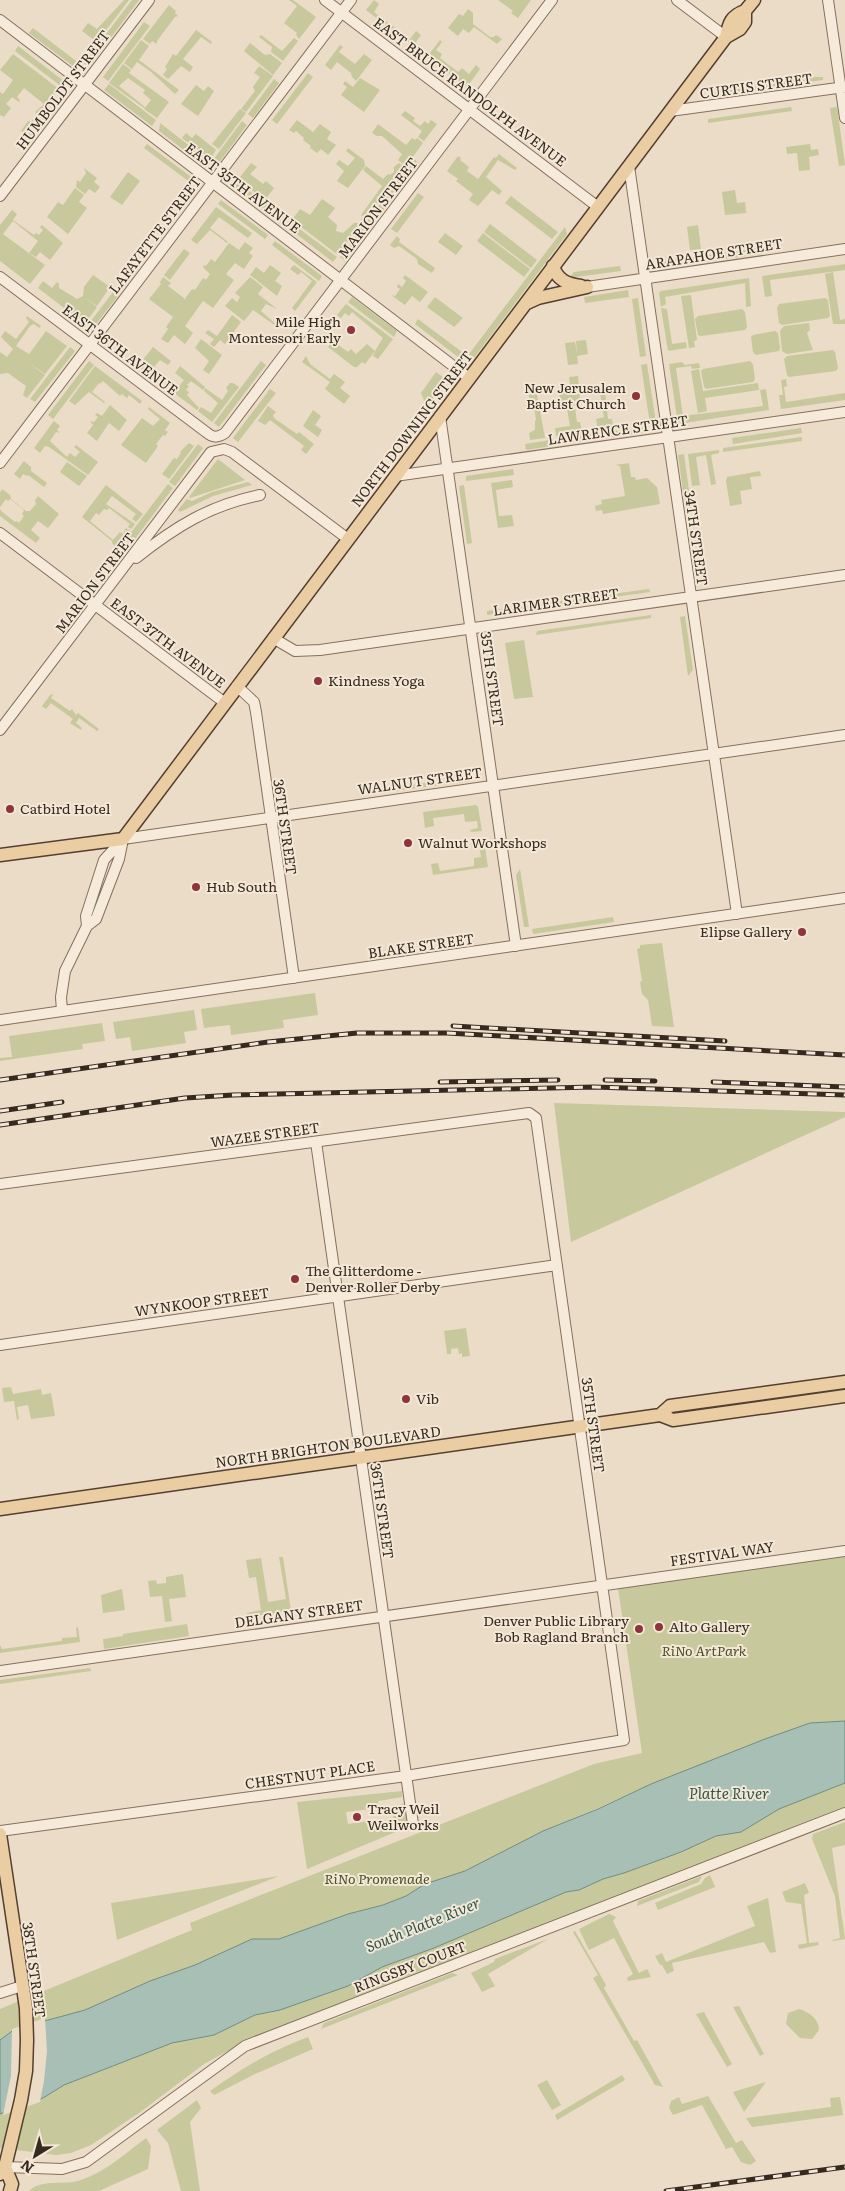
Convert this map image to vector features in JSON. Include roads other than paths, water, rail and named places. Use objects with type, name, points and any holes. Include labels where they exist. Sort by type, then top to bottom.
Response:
[{"type":"main road","name":"NORTH DOWNING STREET","points":[[123,839],[726,37],[730,21],[735,14],[745,12],[754,0]]},
{"type":"main road","points":[[553,266],[555,274],[564,282],[587,287]]},
{"type":"main road","points":[[524,304],[538,298],[587,287]]},
{"type":"main road","name":"WALNUT STREET","points":[[0,855],[123,839]]},
{"type":"main road","name":"NORTH BRIGHTON BOULEVARD","points":[[660,1415],[670,1406],[845,1382]]},
{"type":"main road","name":"NORTH BRIGHTON BOULEVARD","points":[[0,1509],[660,1415],[673,1420],[845,1396]]},
{"type":"main road","name":"38TH STREET","points":[[0,1833],[26,2008],[26,2071],[15,2130],[3,2171]]},
{"type":"main road","points":[[3,2171],[12,2184],[10,2191]]},
{"type":"street","name":"HUMBOLDT STREET","points":[[0,196],[148,0]]},
{"type":"street","name":"EAST BRUCE RANDOLPH AVENUE","points":[[324,0],[598,207]]},
{"type":"street","name":"LAFAYETTE STREET","points":[[0,463],[351,0]]},
{"type":"street","name":"MARION STREET","points":[[225,433],[552,0]]},
{"type":"street","points":[[677,0],[726,37]]},
{"type":"street","points":[[828,0],[843,87],[845,118]]},
{"type":"street","name":"EAST 35TH AVENUE","points":[[0,20],[469,378]]},
{"type":"street","name":"CURTIS STREET","points":[[670,111],[843,87]]},
{"type":"street","name":"34TH STREET","points":[[629,166],[737,914]]},
{"type":"street","name":"ARAPAHOE STREET","points":[[587,287],[845,248]]},
{"type":"street","name":"EAST 36TH AVENUE","points":[[0,276],[210,435],[217,437],[225,433]]},
{"type":"street","name":"LAWRENCE STREET","points":[[395,476],[845,412]]},
{"type":"street","name":"35TH STREET","points":[[440,416],[516,946]]},
{"type":"street","name":"MARION STREET","points":[[0,730],[211,452],[224,449],[232,452],[348,540]]},
{"type":"street","points":[[123,568],[166,534],[188,520],[219,506],[260,495]]},
{"type":"street","name":"EAST 37TH AVENUE","points":[[0,532],[225,703]]},
{"type":"street","name":"LARIMER STREET","points":[[273,638],[290,650],[305,652],[845,575]]},
{"type":"street","name":"36TH STREET","points":[[237,686],[254,702],[256,712],[294,978]]},
{"type":"street","name":"WALNUT STREET","points":[[123,839],[845,736]]},
{"type":"street","name":"NORTH DOWNING STREET","points":[[62,1011],[61,998],[65,971],[87,926],[96,919],[119,859],[123,839]]},
{"type":"street","name":"BLAKE STREET","points":[[0,1020],[845,898]]},
{"type":"street","name":"WAZEE STREET","points":[[0,1184],[530,1113],[534,1114]]},
{"type":"street","name":"35TH STREET","points":[[534,1114],[624,1740]]},
{"type":"street","name":"36TH STREET","points":[[316,1142],[413,1824]]},
{"type":"street","name":"WYNKOOP STREET","points":[[0,1346],[557,1265]]},
{"type":"street","name":"FESTIVAL WAY","points":[[602,1584],[845,1550]]},
{"type":"street","name":"DELGANY STREET","points":[[0,1671],[602,1584]]},
{"type":"street","name":"CHESTNUT PLACE","points":[[0,1833],[406,1776],[624,1740]]},
{"type":"street","name":"RINGSBY COURT","points":[[3,2171],[62,2169],[86,2162],[246,2046],[845,1813]]},
{"type":"street","points":[[0,1992],[22,1986]]},
{"type":"water","name":"Platte River","points":[[845,1721],[845,1783],[779,1809],[741,1832],[716,1836],[681,1852],[603,1879],[579,1890],[566,1892],[434,1948],[382,1967],[348,1986],[280,2010],[255,2015],[214,2035],[172,2043],[64,2085],[43,2098],[0,2114],[0,2040],[15,2029],[85,2010],[150,1981],[195,1965],[252,1939],[279,1939],[348,1914],[383,1905],[406,1896],[425,1884],[465,1871],[543,1831],[598,1809],[651,1784],[810,1723]]},
{"type":"railway","points":[[453,1026],[725,1041]]},
{"type":"railway","points":[[0,1080],[268,1042],[357,1033],[447,1033],[845,1055]]},
{"type":"railway","points":[[440,1082],[558,1080]]},
{"type":"railway","points":[[605,1080],[655,1081]]},
{"type":"railway","points":[[713,1082],[845,1087]]},
{"type":"railway","points":[[0,1125],[185,1098],[233,1095],[594,1087],[845,1095]]},
{"type":"railway","points":[[0,1111],[62,1102]]},
{"type":"railway","points":[[666,2191],[845,2167]]},
{"type":"place","name":"Mile High Montessori Early","points":[[351,330]]},
{"type":"place","name":"New Jerusalem Baptist Church","points":[[636,396]]},
{"type":"place","name":"Kindness Yoga","points":[[318,681]]},
{"type":"place","name":"Catbird Hotel","points":[[10,809]]},
{"type":"place","name":"Walnut Workshops","points":[[408,843]]},
{"type":"place","name":"Hub South","points":[[196,887]]},
{"type":"place","name":"Elipse Gallery","points":[[802,932]]},
{"type":"place","name":"The Glitterdome - Denver Roller Derby","points":[[295,1279]]},
{"type":"place","name":"Vib","points":[[406,1399]]},
{"type":"place","name":"Alto Gallery","points":[[659,1627]]},
{"type":"place","name":"Denver Public Library Bob Ragland Branch","points":[[639,1629]]},
{"type":"place","name":"Tracy Weil Weilworks","points":[[357,1817]]},
{"type":"park label","name":"RiNo ArtPark","points":[[704,1651]]},
{"type":"park label","name":"RiNo Promenade","points":[[377,1879]]},
{"type":"water label","name":"South Platte River","points":[[423,1925]]}]
